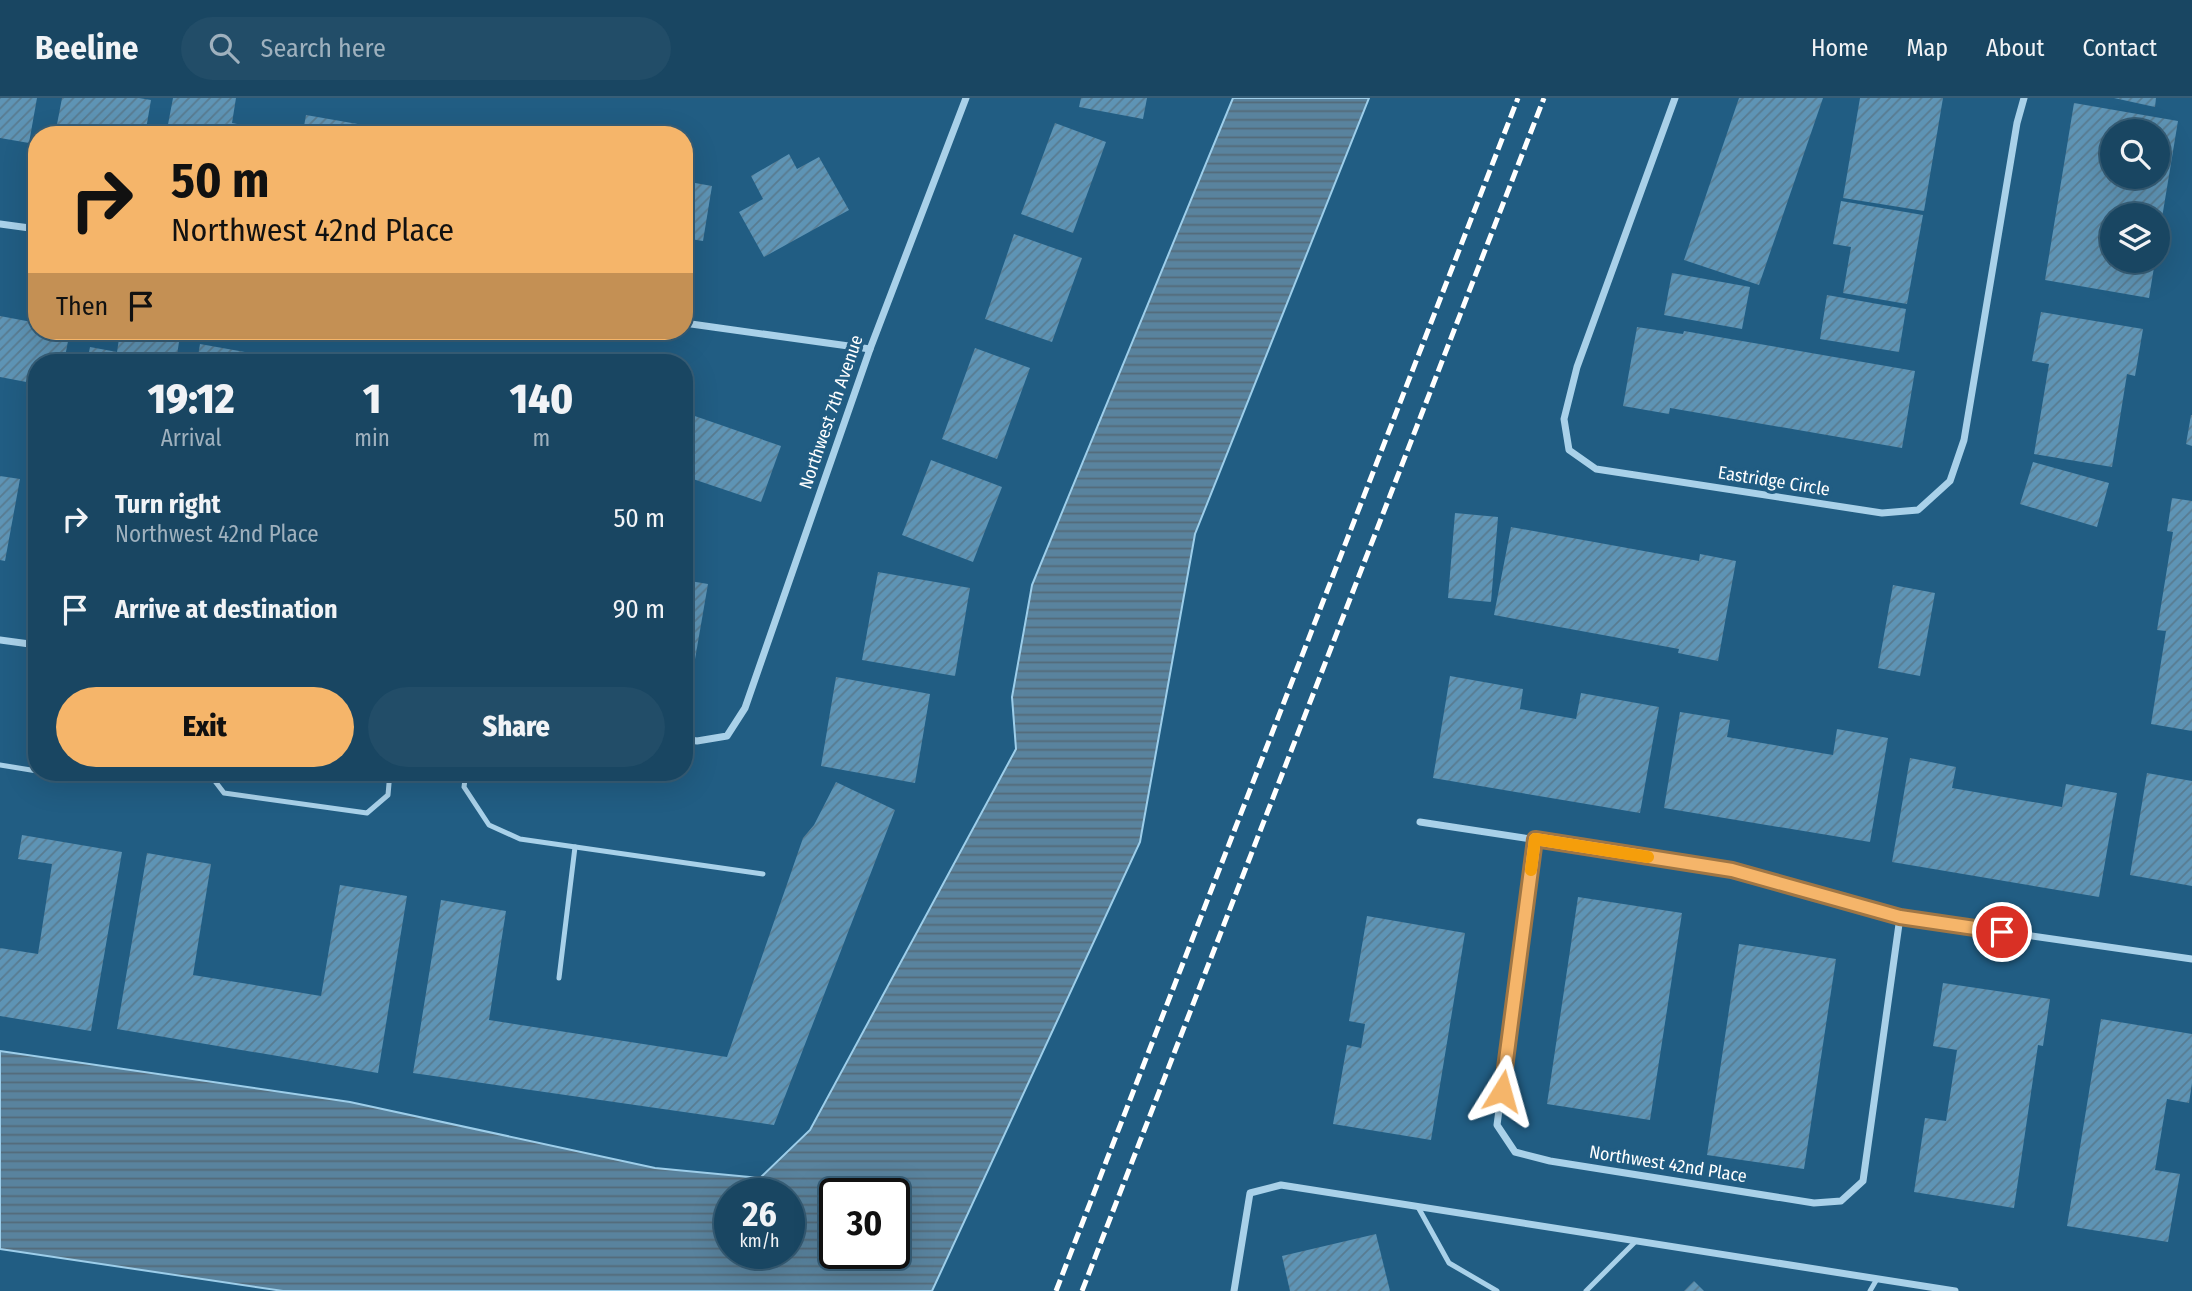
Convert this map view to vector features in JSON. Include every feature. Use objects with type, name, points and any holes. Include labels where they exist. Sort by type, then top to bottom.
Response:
[{"type":"street","name":"Northwest 7th Avenue","points":[[693,740],[727,736],[745,708],[870,349],[966,98]]},
{"type":"street","name":"Eastridge Circle","points":[[1675,98],[1577,368],[1564,419],[1569,450],[1596,469],[1882,513],[1918,510],[1950,481],[1964,440],[2017,123],[2024,98]]},
{"type":"street","points":[[0,224],[28,228]]},
{"type":"street","points":[[693,324],[870,349]]},
{"type":"street","points":[[0,640],[28,644]]},
{"type":"street","points":[[1420,822],[1732,870],[1900,917],[2192,959]]},
{"type":"street","name":"Northwest 42nd Place","points":[[1535,839],[1497,1125],[1515,1152],[1550,1161],[1814,1203],[1841,1201],[1863,1181],[1900,917]]},
{"type":"street","points":[[1234,1291],[1250,1194],[1281,1185],[1955,1291]]},
{"type":"lane","points":[[0,765],[28,770]]},
{"type":"lane","points":[[215,781],[225,793],[367,813],[388,794],[389,781]]},
{"type":"lane","points":[[465,781],[464,786],[489,825],[520,839],[763,874]]},
{"type":"lane","points":[[559,978],[575,847]]},
{"type":"lane","points":[[1418,1207],[1449,1263],[1497,1291]]},
{"type":"lane","points":[[1586,1291],[1636,1241]]},
{"type":"lane","points":[[1870,1291],[1877,1279]]},
{"type":"water","points":[[1233,98],[1369,98],[1195,534],[1140,842],[932,1291],[283,1291],[0,1249],[0,1051],[350,1102],[655,1168],[760,1178],[810,1130],[1016,749],[1012,697],[1032,585]]},
{"type":"building","points":[[0,98],[37,98],[32,126],[28,126],[28,143],[0,138]]},
{"type":"building","points":[[62,98],[151,100],[147,126],[57,126]]},
{"type":"building","points":[[173,98],[236,98],[232,123],[248,126],[168,126]]},
{"type":"building","points":[[1081,98],[1147,98],[1143,119],[1079,107]]},
{"type":"building","points":[[1739,98],[1823,98],[1759,285],[1684,260]]},
{"type":"building","points":[[1860,98],[1943,98],[1924,211],[1843,198]]},
{"type":"building","points":[[2114,98],[2156,98],[2155,107]]},
{"type":"building","points":[[2074,103],[2166,119],[2100,119],[2100,189],[2167,189],[2164,203],[2100,203],[2100,273],[2153,273],[2149,298],[2045,280]]},
{"type":"building","points":[[306,115],[369,126],[304,126]]},
{"type":"building","points":[[2170,120],[2178,121],[2170,169]]},
{"type":"building","points":[[1055,123],[1106,142],[1073,233],[1021,214]]},
{"type":"building","points":[[789,154],[797,169],[819,157],[849,210],[764,257],[739,212],[763,199],[751,176]]},
{"type":"building","points":[[693,183],[712,186],[703,241],[693,239]]},
{"type":"building","points":[[1841,201],[1923,215],[1907,304],[1843,293],[1851,247],[1833,244]]},
{"type":"building","points":[[1014,234],[1082,258],[1052,342],[985,319]]},
{"type":"building","points":[[1672,273],[1750,287],[1742,329],[1664,315]]},
{"type":"building","points":[[1827,295],[1906,309],[1899,352],[1820,339]]},
{"type":"building","points":[[2041,312],[2143,329],[2135,376],[2127,374],[2112,467],[2034,454],[2049,364],[2032,361]]},
{"type":"building","points":[[0,316],[28,321],[28,340],[68,340],[66,354],[28,354],[28,382],[0,377]]},
{"type":"building","points":[[1637,327],[1683,334],[1684,331],[1915,371],[1902,448],[1670,408],[1669,414],[1623,406]]},
{"type":"building","points":[[119,340],[179,342],[177,354],[89,354],[90,347],[117,352]]},
{"type":"building","points":[[200,344],[256,354],[198,354]]},
{"type":"building","points":[[975,348],[1030,368],[997,459],[942,439]]},
{"type":"building","points":[[693,415],[781,446],[761,502],[693,479]]},
{"type":"building","points":[[2192,415],[2192,446],[2186,444]]},
{"type":"building","points":[[931,460],[1002,487],[973,562],[902,535]]},
{"type":"building","points":[[2033,462],[2109,483],[2097,527],[2020,504]]},
{"type":"building","points":[[0,476],[20,479],[5,561],[0,560]]},
{"type":"building","points":[[2172,498],[2192,501],[2192,731],[2151,724],[2166,631],[2157,630],[2173,532],[2167,531]]},
{"type":"building","points":[[1455,513],[1498,517],[1491,602],[1448,598]]},
{"type":"building","points":[[1511,527],[1699,561],[1700,554],[1736,561],[1718,661],[1678,653],[1679,649],[1494,615]]},
{"type":"building","points":[[878,572],[970,588],[955,676],[862,660]]},
{"type":"building","points":[[693,582],[708,584],[693,665]]},
{"type":"building","points":[[1893,585],[1935,593],[1920,676],[1878,668]]},
{"type":"building","points":[[1450,676],[1523,689],[1520,709],[1576,719],[1581,693],[1659,707],[1640,813],[1433,778]]},
{"type":"building","points":[[836,677],[930,694],[915,783],[821,766]]},
{"type":"building","points":[[1680,712],[1730,720],[1727,737],[1833,755],[1837,729],[1888,738],[1870,842],[1664,808]]},
{"type":"building","points":[[1910,758],[1956,767],[1952,788],[2062,807],[2066,784],[2117,793],[2099,897],[1892,862]]},
{"type":"building","points":[[2147,773],[2192,781],[2192,886],[2130,875]]},
{"type":"building","points":[[836,782],[895,810],[774,1125],[413,1073],[441,900],[506,911],[489,1020],[727,1057],[803,838],[814,825]]},
{"type":"building","points":[[22,835],[122,852],[91,1031],[0,1016],[0,948],[38,954],[52,864],[18,859]]},
{"type":"building","points":[[147,853],[211,864],[193,975],[321,996],[340,885],[407,896],[378,1073],[117,1029]]},
{"type":"building","points":[[1578,897],[1682,913],[1650,1120],[1547,1104]]},
{"type":"building","points":[[1367,916],[1465,933],[1431,1140],[1333,1124],[1347,1045],[1361,1048],[1365,1024],[1349,1021]]},
{"type":"building","points":[[1739,944],[1836,959],[1804,1169],[1707,1155]]},
{"type":"building","points":[[1943,983],[2050,999],[2043,1046],[2038,1045],[2014,1208],[1914,1192],[1925,1118],[1946,1121],[1957,1050],[1933,1046]]},
{"type":"building","points":[[2101,1019],[2192,1034],[2192,1083],[2189,1103],[2167,1099],[2155,1170],[2180,1174],[2168,1242],[2067,1226]]},
{"type":"building","points":[[1376,1234],[1390,1291],[1290,1291],[1282,1256]]},
{"type":"building","points":[[1694,1281],[1704,1291],[1684,1291]]},
{"type":"railway","points":[[1056,1291],[1518,98]]},
{"type":"railway","points":[[1082,1291],[1544,98]]},
{"type":"slow traffic","points":[[1531,870],[1535,839],[1648,857]]},
{"type":"route","points":[[1502,1091],[1535,839],[1732,870],[1900,917],[2002,932]]}]
